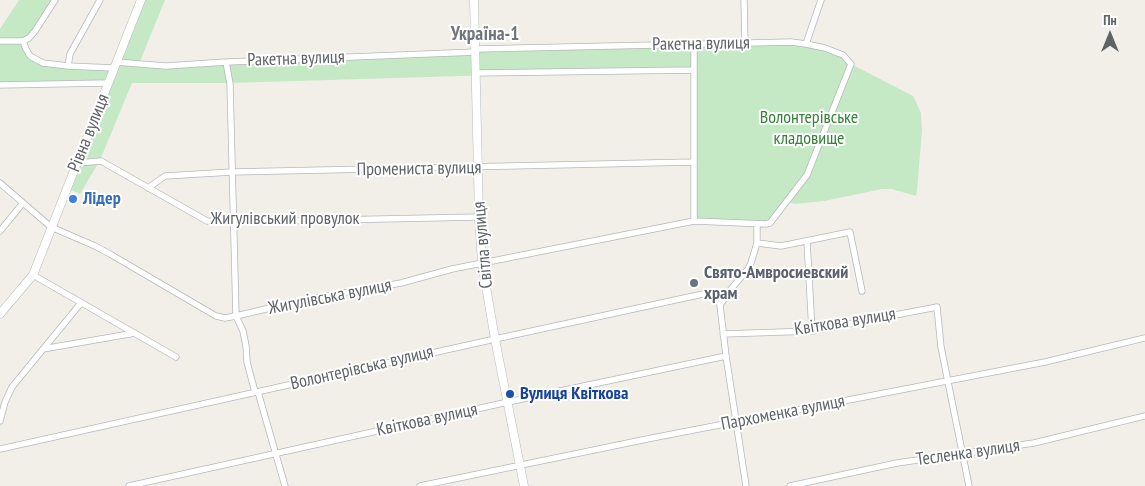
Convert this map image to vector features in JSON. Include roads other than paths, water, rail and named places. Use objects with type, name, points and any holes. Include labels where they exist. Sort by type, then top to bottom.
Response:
[{"type":"street","points":[[0,41],[22,41],[29,38],[56,0]]},
{"type":"street","points":[[68,66],[70,54],[100,0]]},
{"type":"street","name":"Рівна вулиця","points":[[0,314],[33,275],[141,0]]},
{"type":"street","name":"Світла вулиця","points":[[474,0],[479,217],[482,263],[524,486]]},
{"type":"street","points":[[744,0],[745,43]]},
{"type":"street","points":[[806,44],[821,0]]},
{"type":"street","name":"Ракетна вулиця","points":[[22,41],[30,56],[36,60],[43,63],[68,66],[140,64],[166,66],[476,51],[784,42],[825,48],[843,55],[851,64],[807,175],[774,220],[766,224],[757,224]]},
{"type":"street","points":[[694,44],[694,222]]},
{"type":"street","points":[[226,62],[230,84],[236,316],[243,331],[247,362],[277,453],[285,486]]},
{"type":"street","name":"Ракетна вулиця","points":[[476,73],[694,70]]},
{"type":"street","points":[[0,85],[108,83]]},
{"type":"street","name":"Жигулівський провулок","points":[[77,163],[101,161],[207,222],[479,217]]},
{"type":"street","name":"Промениста вулиця","points":[[148,188],[164,176],[232,172],[694,162]]},
{"type":"street","name":"Жигулівська вулиця","points":[[0,183],[52,227],[95,246],[216,316],[225,318],[304,300],[401,283],[452,269],[694,222],[757,224]]},
{"type":"street","points":[[0,231],[23,203]]},
{"type":"street","points":[[746,486],[720,305],[748,269],[757,243],[757,224]]},
{"type":"street","points":[[757,243],[781,246],[850,232],[862,291]]},
{"type":"street","points":[[807,241],[812,331]]},
{"type":"street","points":[[33,275],[176,356]]},
{"type":"street","name":"Волонтерівська вулиця","points":[[0,449],[703,294],[714,297],[720,305]]},
{"type":"street","points":[[0,421],[5,402],[12,387],[81,302]]},
{"type":"street","name":"Квіткова вулиця","points":[[723,334],[812,331],[937,307],[940,346],[948,381]]},
{"type":"street","points":[[42,349],[134,333]]},
{"type":"street","name":"Пархоменка вулиця","points":[[420,486],[520,464],[1045,362],[1145,338]]},
{"type":"street","name":"Квіткова вулиця","points":[[130,486],[508,402],[726,356]]},
{"type":"street","points":[[948,381],[969,486]]},
{"type":"street","name":"Тесленка вулиця","points":[[790,486],[897,463],[1034,443],[1145,416]]},
{"type":"place","name":"Лідер","points":[[73,199]]},
{"type":"place","name":"Свято-Амвросиевский храм","points":[[694,283]]},
{"type":"place","name":"Вулиця Квіткова","points":[[510,394]]},
{"type":"district","name":"Україна-1","points":[[485,35]]},
{"type":"park label","name":"Волонтерівське кладовище","points":[[809,128]]}]
